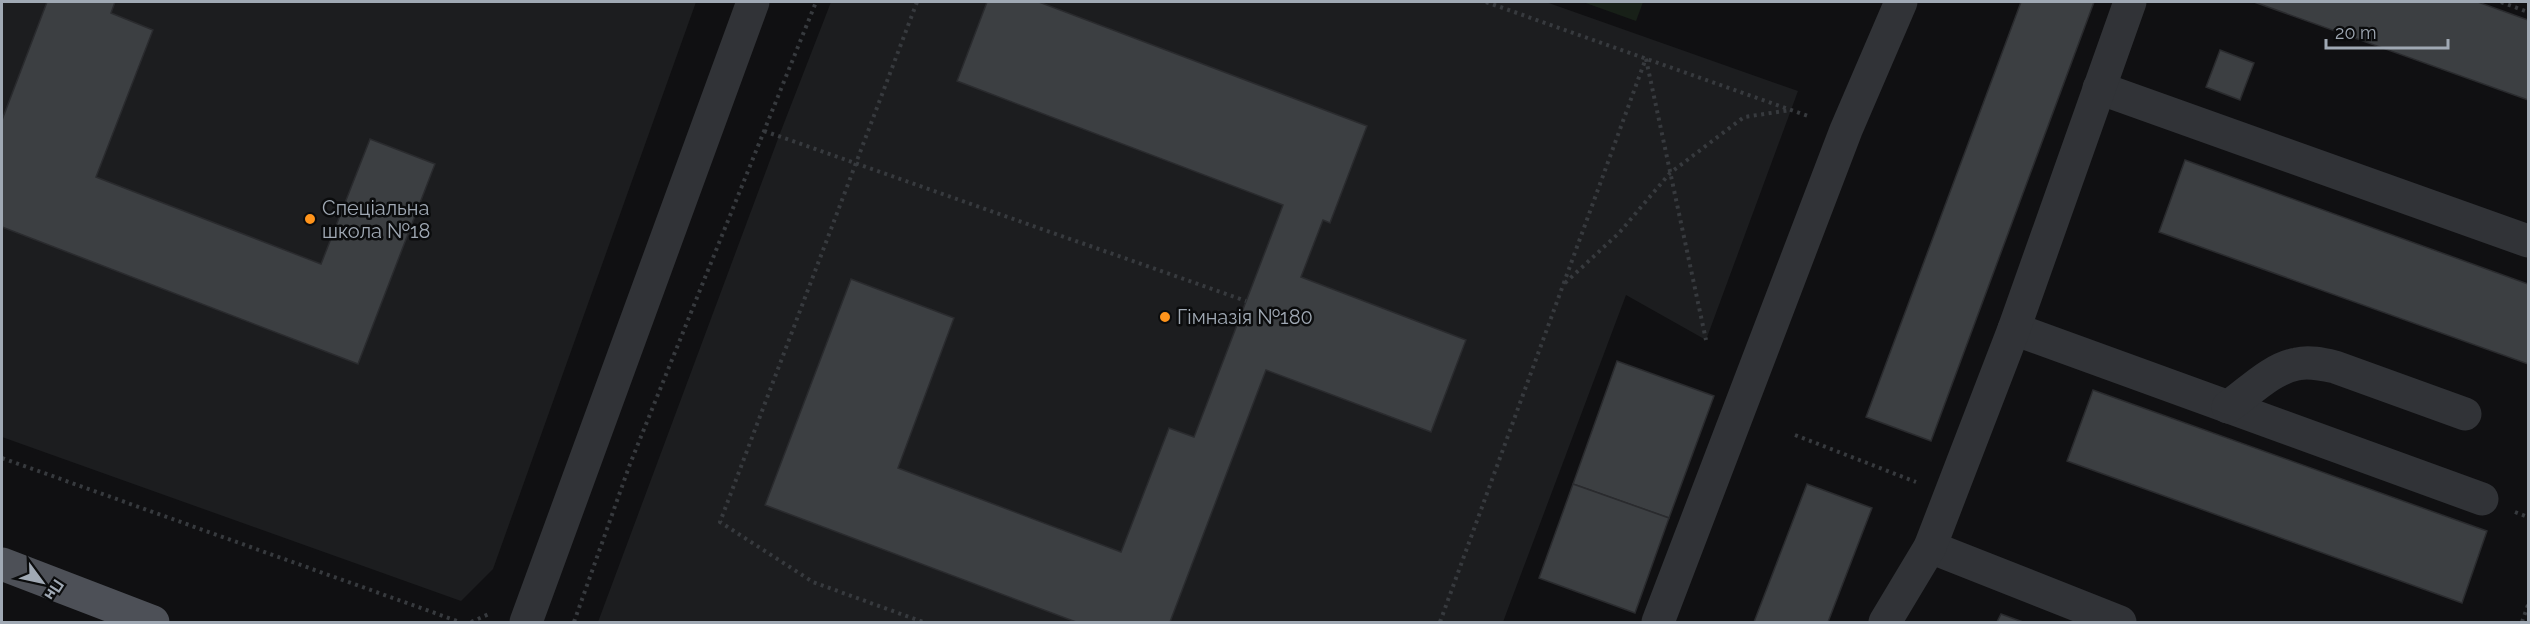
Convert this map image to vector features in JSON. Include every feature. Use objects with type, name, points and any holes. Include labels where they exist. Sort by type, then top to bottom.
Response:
[{"type":"main road","points":[[2,564],[153,622]]},
{"type":"street","points":[[526,622],[753,2]]},
{"type":"street","points":[[1658,622],[1846,130],[1901,2]]},
{"type":"street","points":[[1886,622],[1930,547],[2014,329],[2130,2]]},
{"type":"street","points":[[2099,88],[2529,241]]},
{"type":"street","points":[[2014,329],[2482,499]]},
{"type":"street","points":[[2228,407],[2275,373],[2296,364],[2315,363],[2335,367],[2465,414]]},
{"type":"street","points":[[1930,547],[2120,622]]},
{"type":"path","points":[[574,622],[630,464],[816,2]]},
{"type":"path","points":[[917,2],[720,522],[813,582],[923,622]]},
{"type":"path","points":[[1486,2],[1846,130]]},
{"type":"path","points":[[2501,2],[2529,12]]},
{"type":"path","points":[[1646,58],[1706,340]]},
{"type":"path","points":[[1440,622],[1646,58]]},
{"type":"path","points":[[1563,284],[1619,233],[1670,173],[1744,117],[1791,110]]},
{"type":"path","points":[[764,131],[1246,301]]},
{"type":"path","points":[[1795,435],[1950,495]]},
{"type":"path","points":[[2,458],[460,622]]},
{"type":"path","points":[[2522,622],[2529,606]]},
{"type":"shaded area","name":"Спеціальна школа №18","points":[[2,2],[696,2],[493,569],[461,601],[2,437]]},
{"type":"shaded area","name":"Гімназія №180","points":[[831,2],[1546,2],[1798,91],[1706,340],[1626,295],[1503,622],[598,622]]},
{"type":"shaded area","points":[[1583,2],[1643,2],[1636,21]]},
{"type":"building","points":[[47,2],[115,2],[111,13],[153,30],[96,177],[321,264],[370,139],[435,164],[358,364],[2,227],[2,120]]},
{"type":"building","points":[[987,2],[1039,2],[1367,126],[1330,223],[1323,220],[1301,277],[1466,340],[1431,432],[1266,370],[1170,622],[1076,622],[765,505],[851,279],[954,318],[898,468],[1121,552],[1169,428],[1194,437],[1283,205],[957,81]]},
{"type":"building","points":[[2021,2],[2094,2],[1931,441],[1866,417]]},
{"type":"building","points":[[2254,2],[2478,2],[2528,20],[2528,100]]},
{"type":"building","points":[[2220,50],[2254,63],[2240,100],[2206,87]]},
{"type":"building","points":[[2185,160],[2528,284],[2528,364],[2159,232]]},
{"type":"building","points":[[1617,361],[1714,396],[1669,518],[1573,484]]},
{"type":"building","points":[[2093,390],[2487,531],[2462,603],[2067,461]]},
{"type":"building","points":[[1573,484],[1669,518],[1635,613],[1539,578]]},
{"type":"building","points":[[1807,484],[1872,508],[1828,622],[1754,622]]},
{"type":"building","points":[[2001,614],[2023,622],[1997,622]]},
{"type":"place","name":"Спеціальна школа №18","points":[[310,219]]},
{"type":"place","name":"Гімназія №180","points":[[1165,317]]}]
